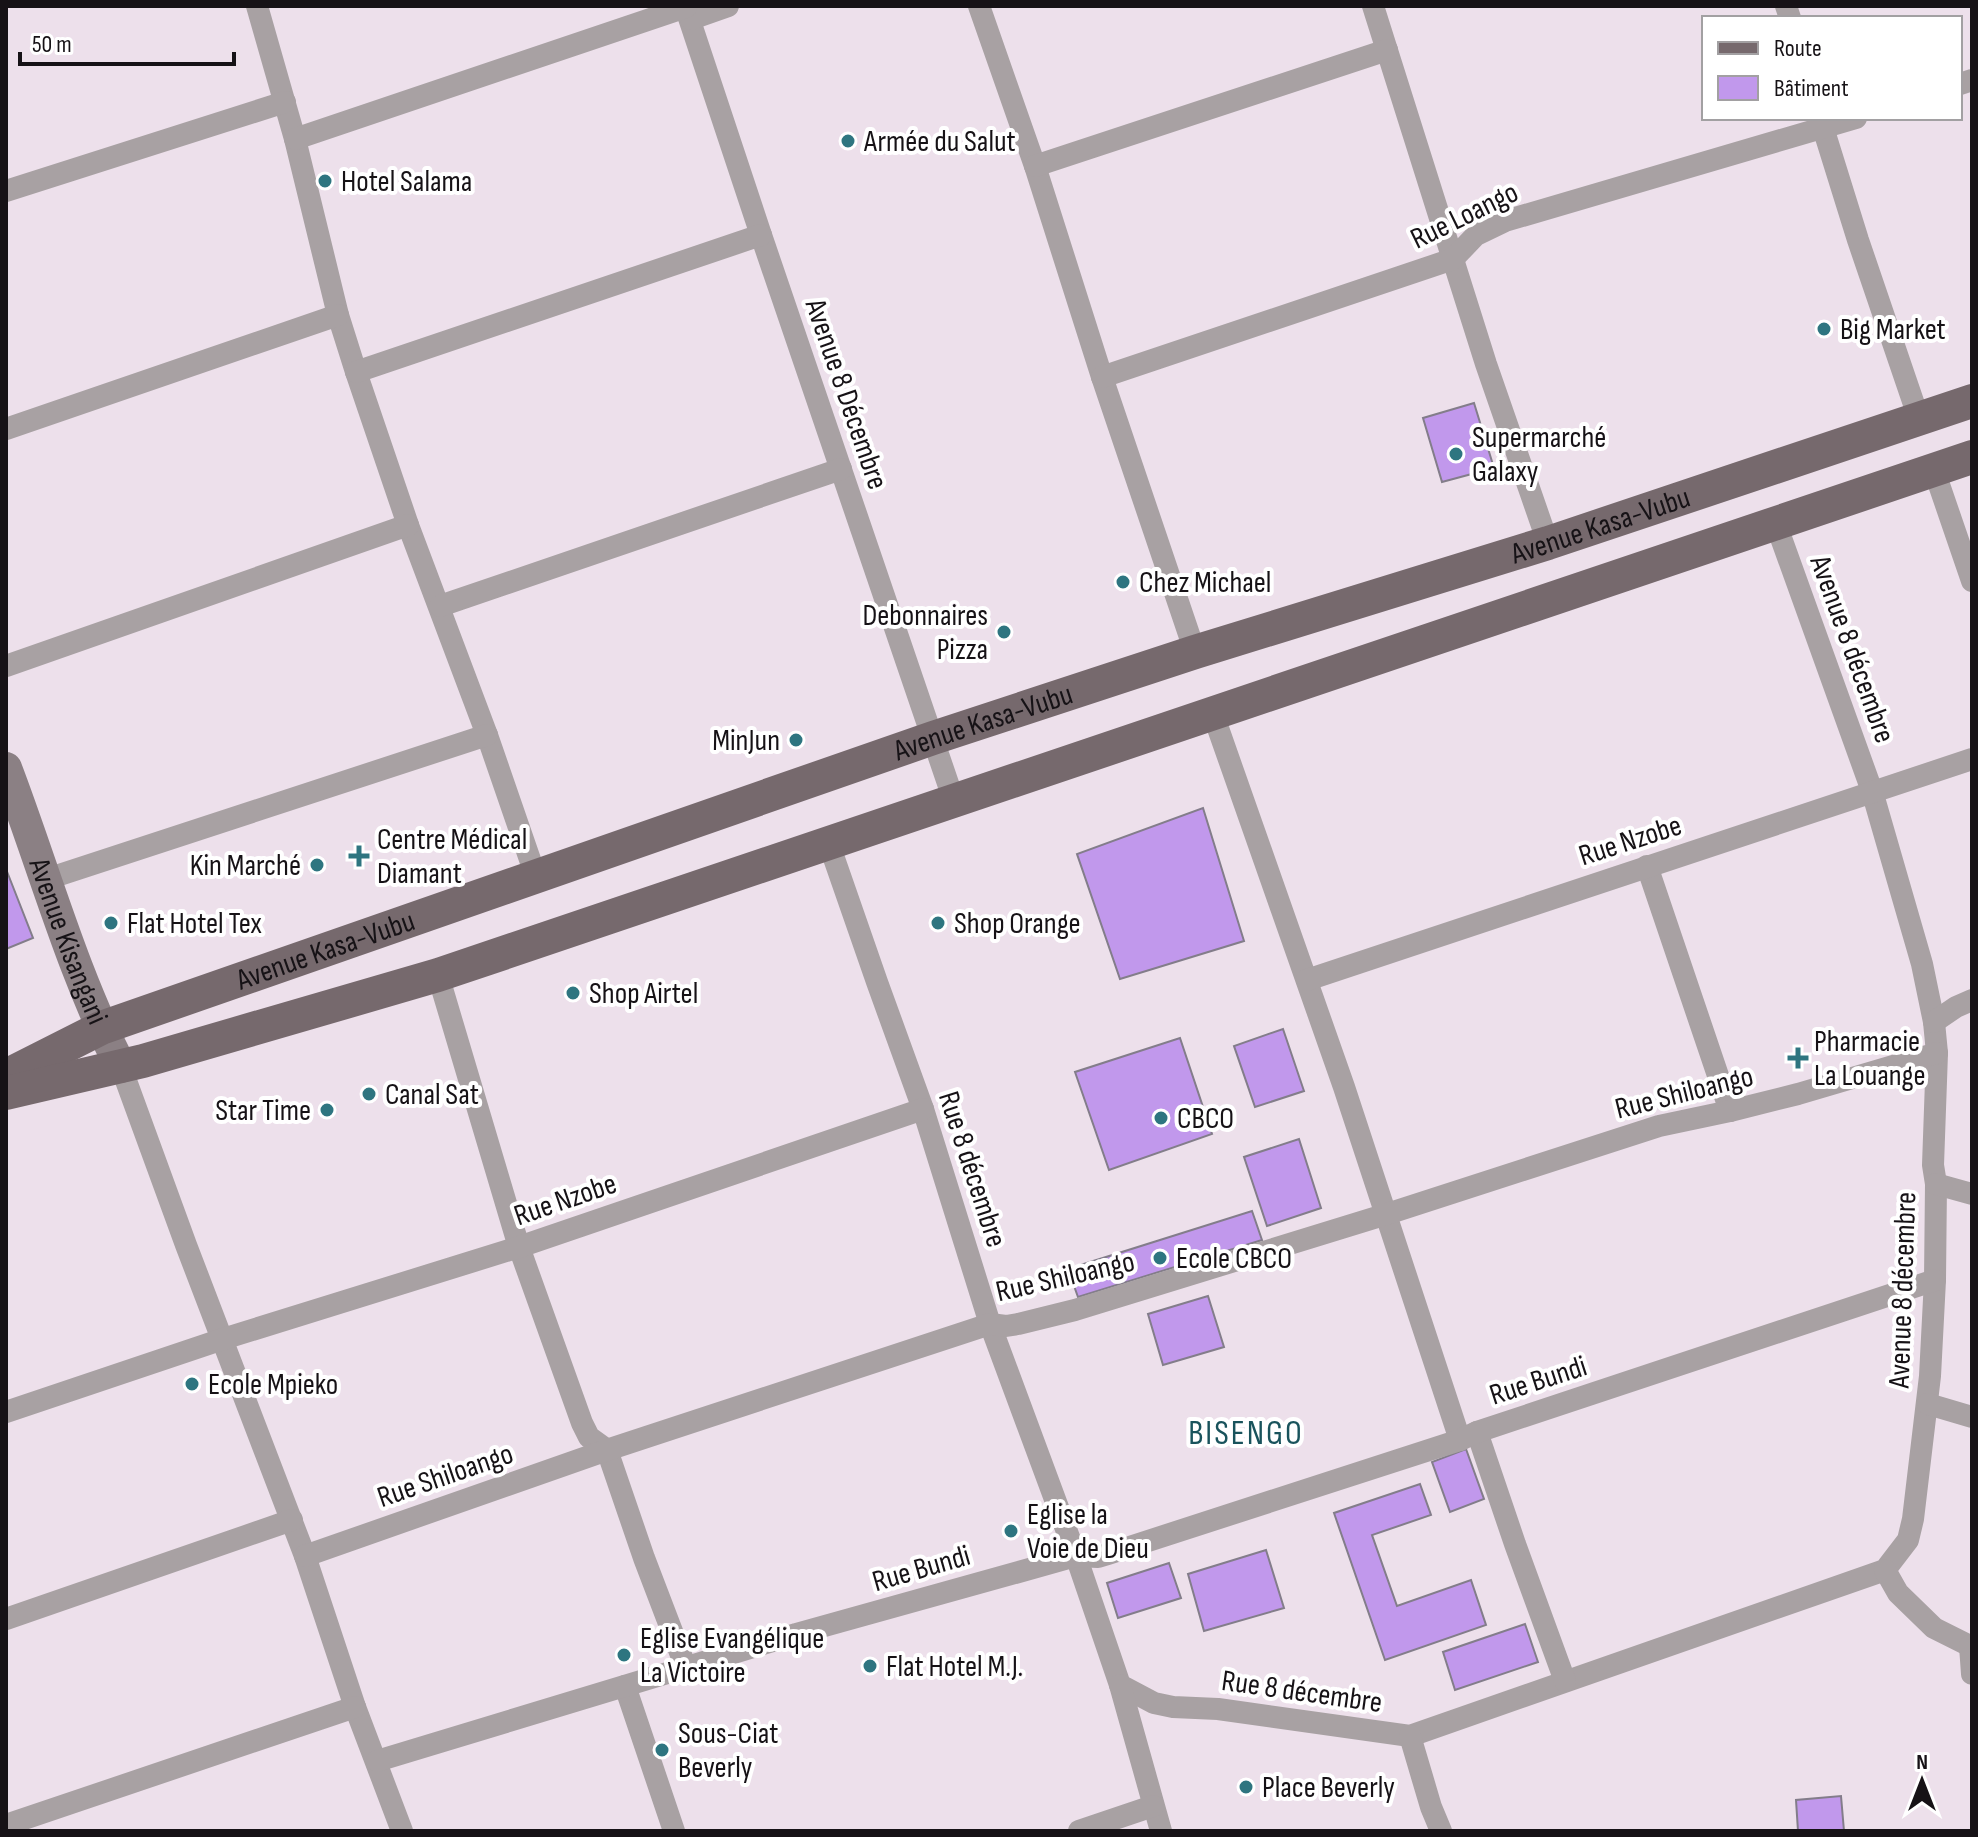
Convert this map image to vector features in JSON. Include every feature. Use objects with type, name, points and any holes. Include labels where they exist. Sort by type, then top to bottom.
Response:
[{"type":"main road","name":"Avenue Kasa-Vubu","points":[[6,1076],[101,1028],[933,738],[1195,652],[1548,543],[1972,401]]},
{"type":"main road","name":"Avenue Kasa-Vubu","points":[[6,1093],[121,1067],[438,975],[1972,457]]},
{"type":"street","points":[[257,6],[295,139],[338,315],[356,372],[536,877]]},
{"type":"street","points":[[295,139],[687,11],[728,6]]},
{"type":"street","points":[[979,6],[1195,652]]},
{"type":"street","points":[[1373,6],[1491,379],[1548,543]]},
{"type":"street","name":"Avenue 8 Décembre","points":[[687,11],[954,801]]},
{"type":"street","points":[[1035,166],[1387,50]]},
{"type":"street","points":[[6,191],[285,102]]},
{"type":"street","name":"Rue Loango","points":[[1102,377],[1453,259],[1476,235],[1505,221],[1821,123],[1842,120]]},
{"type":"street","points":[[1821,123],[1919,419]]},
{"type":"street","points":[[356,372],[761,235]]},
{"type":"street","points":[[6,429],[338,315]]},
{"type":"street","points":[[440,606],[841,469]]},
{"type":"street","points":[[1934,470],[1972,581]]},
{"type":"street","name":"Avenue 8 décembre","points":[[1776,524],[1872,791],[1922,964],[1934,1022],[1937,1053],[1933,1165],[1936,1184],[1935,1280],[1928,1404],[1908,1540],[1885,1570]]},
{"type":"street","points":[[6,666],[408,525]]},
{"type":"street","points":[[1213,714],[1387,1214],[1468,1436],[1515,1544],[1565,1681]]},
{"type":"street","points":[[44,880],[487,735]]},
{"type":"street","name":"Rue Nzobe","points":[[1307,980],[1972,759]]},
{"type":"street","name":"Avenue Kisangani","points":[[6,768],[44,880],[101,1028],[121,1067]]},
{"type":"street","name":"Rue 8 décembre","points":[[829,844],[923,1109],[990,1324],[1120,1685],[1154,1703],[1173,1707],[1218,1709],[1410,1736]]},
{"type":"street","points":[[1647,866],[1730,1111]]},
{"type":"street","points":[[438,975],[519,1247],[582,1423],[589,1437],[607,1450],[686,1668]]},
{"type":"street","points":[[1934,1022],[1972,1000]]},
{"type":"street","name":"Rue Shiloango","points":[[305,1556],[607,1450],[990,1324],[1006,1326],[1075,1310],[1659,1126],[1798,1094],[1937,1053]]},
{"type":"street","points":[[121,1067],[292,1520],[355,1707],[402,1831]]},
{"type":"street","name":"Rue Nzobe","points":[[6,1412],[223,1339],[519,1247],[923,1109]]},
{"type":"street","points":[[1936,1184],[1972,1194]]},
{"type":"street","name":"Rue Bundi","points":[[377,1761],[796,1634],[1076,1556],[1108,1554],[1935,1280]]},
{"type":"street","points":[[1928,1404],[1972,1417]]},
{"type":"street","points":[[6,1619],[292,1520]]},
{"type":"street","points":[[1441,1831],[1410,1736],[1885,1570],[1898,1593],[1934,1628],[1971,1647],[1972,1674]]},
{"type":"street","points":[[1120,1685],[1161,1831]]},
{"type":"street","points":[[625,1686],[674,1831]]},
{"type":"street","points":[[6,1825],[355,1707]]},
{"type":"street","points":[[1079,1831],[1153,1806]]},
{"type":"building","points":[[1474,403],[1494,468],[1442,482],[1423,418]]},
{"type":"building","points":[[1203,808],[1244,941],[1120,979],[1077,854]]},
{"type":"building","points":[[6,869],[33,938],[6,949]]},
{"type":"building","points":[[1283,1029],[1304,1091],[1255,1107],[1234,1046]]},
{"type":"building","name":"CBCO","points":[[1180,1038],[1212,1134],[1109,1170],[1075,1072]]},
{"type":"building","points":[[1299,1139],[1321,1208],[1267,1226],[1244,1157]]},
{"type":"building","name":"CBCO","points":[[1252,1211],[1262,1240],[1078,1297],[1068,1269]]},
{"type":"building","points":[[1208,1296],[1224,1347],[1163,1365],[1148,1314]]},
{"type":"building","points":[[1466,1449],[1484,1499],[1450,1512],[1432,1462]]},
{"type":"building","points":[[1420,1484],[1431,1515],[1372,1535],[1397,1606],[1471,1580],[1486,1625],[1385,1660],[1334,1513]]},
{"type":"building","points":[[1266,1550],[1284,1608],[1204,1631],[1188,1574]]},
{"type":"building","points":[[1169,1563],[1181,1598],[1118,1618],[1107,1583]]},
{"type":"building","points":[[1525,1624],[1538,1662],[1455,1690],[1443,1652]]},
{"type":"building","points":[[1841,1796],[1844,1831],[1798,1831],[1796,1800]]},
{"type":"place","name":"Armée du Salut","points":[[848,141]]},
{"type":"place","name":"Hotel Salama","points":[[325,181]]},
{"type":"place","name":"Big Market","points":[[1824,329]]},
{"type":"place","name":"Supermarché Galaxy","points":[[1456,454]]},
{"type":"place","name":"Chez Michael","points":[[1123,582]]},
{"type":"place","name":"Debonnaires Pizza","points":[[1004,632]]},
{"type":"place","name":"MinJun","points":[[796,740]]},
{"type":"place","name":"Centre Médical Diamant","points":[[359,856]]},
{"type":"place","name":"Kin Marché","points":[[317,865]]},
{"type":"place","name":"Flat Hotel Tex","points":[[111,923]]},
{"type":"place","name":"Shop Orange","points":[[938,923]]},
{"type":"place","name":"Shop Airtel","points":[[573,993]]},
{"type":"place","name":"Pharmacie La Louange","points":[[1798,1058]]},
{"type":"place","name":"Canal Sat","points":[[369,1094]]},
{"type":"place","name":"Star Time","points":[[327,1110]]},
{"type":"place","name":"CBCO","points":[[1161,1118]]},
{"type":"place","name":"Ecole CBCO","points":[[1160,1258]]},
{"type":"place","name":"Ecole Mpieko","points":[[192,1384]]},
{"type":"place","name":"Eglise la Voie de Dieu","points":[[1011,1531]]},
{"type":"place","name":"Eglise Evangélique La Victoire","points":[[624,1655]]},
{"type":"place","name":"Flat Hotel M.J.","points":[[870,1666]]},
{"type":"place","name":"Sous-Ciat Beverly","points":[[662,1750]]},
{"type":"place","name":"Place Beverly","points":[[1246,1787]]},
{"type":"district","name":"BISENGO","points":[[1246,1432]]}]
